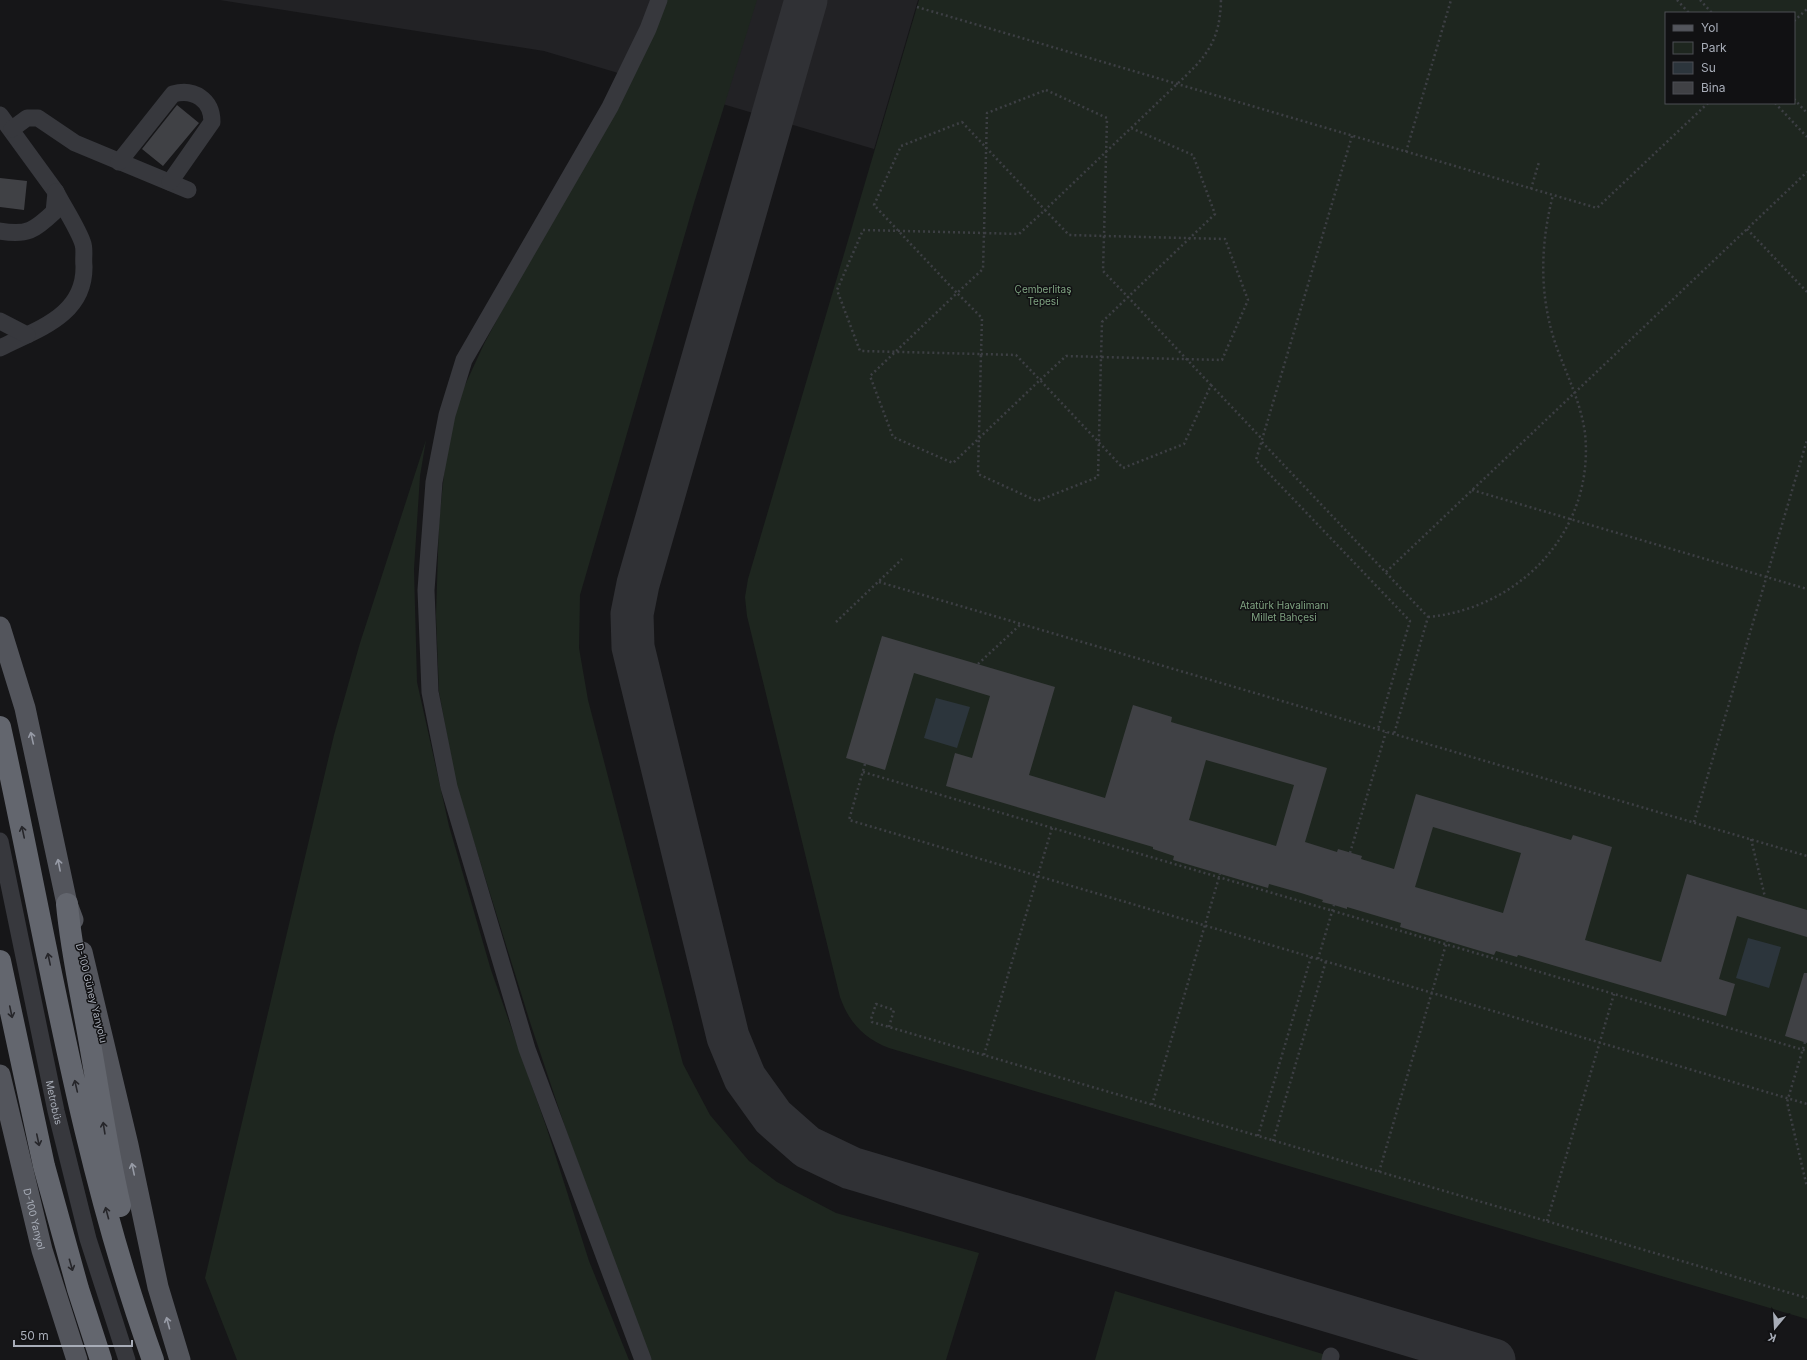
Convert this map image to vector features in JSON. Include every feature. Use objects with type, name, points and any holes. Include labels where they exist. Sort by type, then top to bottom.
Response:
[{"type":"highway","points":[[0,727],[95,1170],[138,1317],[153,1360]]},
{"type":"highway","points":[[67,904],[76,975],[89,1037],[106,1144],[135,1277],[138,1317]]},
{"type":"highway","points":[[0,960],[44,1166],[78,1289],[101,1360]]},
{"type":"main road","name":"D-100 Güney Yanyolu","points":[[0,627],[25,708],[67,904],[78,933],[96,1005],[158,1287],[180,1360]]},
{"type":"main road","name":"D-100 Yanyol","points":[[0,1075],[42,1250],[77,1360]]},
{"type":"street","points":[[643,1360],[527,1049],[449,787],[430,692],[426,590],[434,482],[447,415],[464,360],[610,107],[648,29],[659,0]]},
{"type":"street","points":[[119,162],[174,94],[186,91],[198,95],[208,104],[212,122],[170,182]]},
{"type":"street","points":[[0,115],[12,129],[56,192],[83,244],[84,272],[80,294],[66,312],[27,335],[0,348]]},
{"type":"street","points":[[12,129],[27,118],[38,118],[75,143],[188,190]]},
{"type":"street","points":[[0,231],[14,234],[36,229],[54,212],[56,192]]},
{"type":"street","points":[[0,321],[27,335]]},
{"type":"street","name":"Metrobüs","points":[[0,841],[56,1111],[88,1240],[127,1360]]},
{"type":"path","points":[[1211,384],[1184,444],[1124,468],[1016,355],[860,350],[837,290],[863,230],[1019,234],[1177,84],[1196,68],[1210,47],[1218,23],[1221,0]]},
{"type":"path","points":[[1406,152],[1451,0]]},
{"type":"path","points":[[1677,0],[1689,12]]},
{"type":"path","points":[[1700,0],[1711,12]]},
{"type":"path","points":[[917,7],[1597,208],[1707,104]]},
{"type":"path","points":[[1795,20],[1807,9]]},
{"type":"path","points":[[1131,128],[1193,155],[1215,214],[1190,238],[1128,297],[1102,322],[1101,357],[1098,477],[1037,501],[978,474],[978,439],[982,318],[957,293],[874,205],[901,146],[962,122],[986,148],[1069,236],[1104,236],[1190,238],[1225,239],[1248,300],[1222,360],[1187,359],[1101,357],[1066,356],[1040,380],[978,439],[953,463],[893,437],[870,376],[896,352],[957,293],[983,268],[984,233],[986,148],[987,113],[1046,90],[1107,118],[1106,151],[1104,236],[1103,272],[1128,297],[1187,359],[1211,384],[1428,617]]},
{"type":"path","points":[[1795,100],[1807,112]]},
{"type":"path","points":[[1776,104],[1807,137]]},
{"type":"path","points":[[1352,136],[1256,460],[1410,621],[1378,729]]},
{"type":"path","points":[[1531,189],[1539,162]]},
{"type":"path","points":[[1386,572],[1807,172]]},
{"type":"path","points":[[1428,617],[1469,609],[1507,592],[1539,565],[1557,544],[1570,519],[1580,492],[1585,456],[1583,420],[1575,392],[1553,337],[1545,297],[1543,276],[1544,242],[1553,195]]},
{"type":"path","points":[[1747,229],[1807,292]]},
{"type":"path","points":[[1694,822],[1807,440]]},
{"type":"path","points":[[1472,490],[1807,589]]},
{"type":"path","points":[[836,622],[902,559]]},
{"type":"path","points":[[878,582],[1807,856]]},
{"type":"path","points":[[1394,734],[1428,617]]},
{"type":"path","points":[[978,664],[1021,624]]},
{"type":"path","points":[[1350,853],[1386,732]]},
{"type":"path","points":[[866,764],[849,820],[1807,1104]]},
{"type":"path","points":[[863,772],[1446,943],[1807,1052]]},
{"type":"path","points":[[984,1055],[1052,828]]},
{"type":"path","points":[[1751,839],[1765,897]]},
{"type":"path","points":[[1152,1105],[1220,876]]},
{"type":"path","points":[[1318,959],[1334,906]]},
{"type":"path","points":[[1379,1172],[1446,943]]},
{"type":"path","points":[[1258,1136],[1310,957]]},
{"type":"path","points":[[1273,1141],[1326,962]]},
{"type":"path","points":[[1546,1221],[1614,994]]},
{"type":"path","points":[[890,1027],[894,1010],[876,1004],[871,1021],[890,1027],[1152,1105],[1258,1136],[1273,1141],[1807,1298]]},
{"type":"path","points":[[1805,1042],[1787,1102],[1807,1187]]},
{"type":"shaded area","points":[[220,0],[918,0],[874,149],[544,51]]},
{"type":"green space","points":[[667,0],[757,0],[694,203],[580,595],[579,648],[588,700],[683,1064],[710,1115],[749,1161],[777,1182],[836,1213],[979,1253],[946,1360],[650,1360],[566,1130],[530,1022],[456,784],[439,692],[436,615],[439,522],[446,455],[459,398],[484,344]]},
{"type":"green space","name":"Atatürk Havalimanı Millet Bahçesi","points":[[919,0],[1807,0],[1807,1319],[889,1048],[864,1034],[848,1014],[840,997],[747,616],[745,597],[748,579]]},
{"type":"green space","points":[[426,440],[420,476],[414,569],[417,682],[449,826],[491,970],[546,1126],[589,1261],[629,1360],[237,1360],[205,1278],[334,735],[360,643]]},
{"type":"green space","points":[[1115,1291],[1326,1355],[1325,1360],[1095,1360]]},
{"type":"water","points":[[936,698],[970,707],[957,748],[924,738]]},
{"type":"water","points":[[1748,938],[1781,947],[1769,988],[1736,978]]},
{"type":"building","points":[[177,105],[199,123],[163,166],[142,149]]},
{"type":"building","points":[[0,178],[27,181],[24,210],[0,207]]},
{"type":"building","points":[[882,636],[1055,687],[1029,775],[1105,798],[1133,705],[1172,717],[1171,722],[1327,768],[1305,842],[1337,852],[1338,849],[1362,856],[1361,859],[1394,869],[1416,794],[1571,840],[1573,835],[1612,847],[1585,940],[1661,962],[1687,874],[1807,910],[1807,937],[1737,916],[1719,979],[1735,984],[1726,1016],[1518,955],[1517,957],[1496,951],[1494,955],[1400,927],[1401,923],[1347,907],[1347,909],[1322,902],[1323,900],[1301,893],[1269,884],[1268,888],[1173,860],[1174,856],[1153,849],[1153,847],[946,786],[955,753],[972,758],[990,696],[914,673],[885,770],[846,758]],"holes":[[[1206,760],[1294,785],[1276,846],[1189,820]],[[1433,827],[1521,853],[1503,913],[1415,887]]]},
{"type":"building","points":[[1804,973],[1807,973],[1807,1043],[1785,1036]]},
{"type":"taxiway","points":[[806,0],[638,584],[632,614],[633,647],[728,1037],[745,1078],[773,1117],[807,1147],[851,1168],[1494,1360]]},
{"type":"park label","name":"Çemberlitaş Tepesi","points":[[1043,294]]}]
